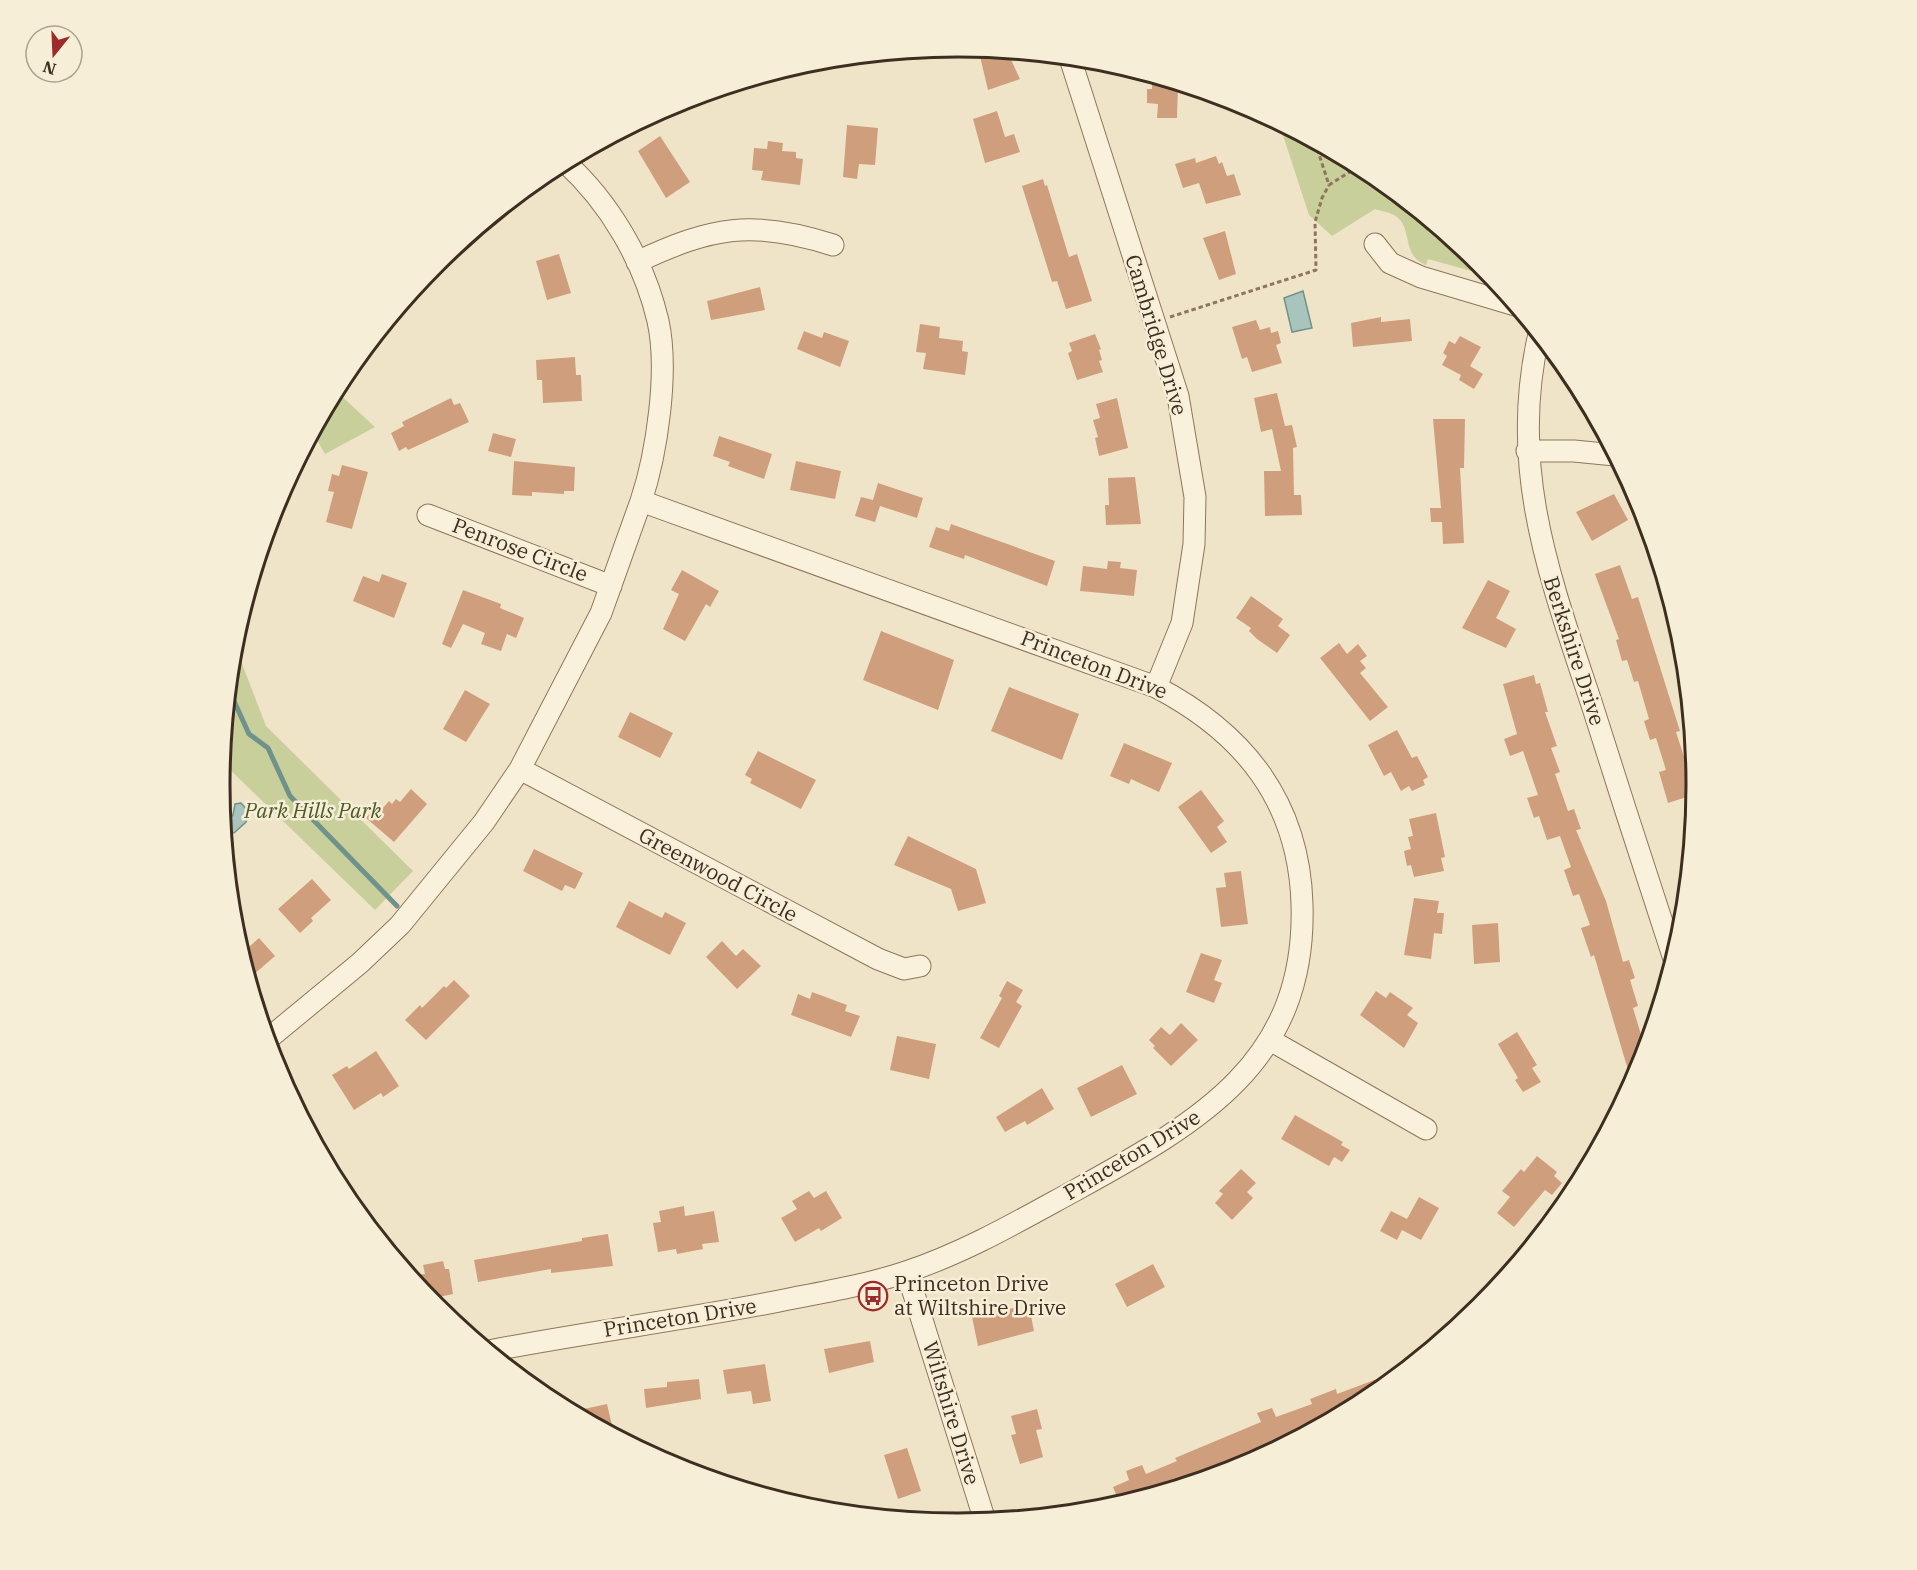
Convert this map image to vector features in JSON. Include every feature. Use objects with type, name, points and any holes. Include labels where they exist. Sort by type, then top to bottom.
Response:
[{"type":"street","name":"Cambridge Drive","points":[[1073,66],[1178,396],[1195,497],[1194,544],[1182,623],[1156,687]]},
{"type":"street","points":[[274,1033],[360,963],[400,925],[484,822],[520,769],[601,613],[641,501],[647,483],[662,397],[658,322],[637,262],[601,200],[572,169]]},
{"type":"street","points":[[637,262],[678,242],[720,231],[758,230],[796,233],[833,245]]},
{"type":"street","points":[[1375,244],[1390,263],[1421,276],[1502,301]]},
{"type":"street","name":"Berkshire Drive","points":[[1537,344],[1528,404],[1527,451],[1539,535],[1550,576],[1669,943]]},
{"type":"street","points":[[1527,451],[1574,451],[1606,454]]},
{"type":"street","name":"Princeton Drive","points":[[498,1349],[566,1336],[732,1311],[850,1287],[907,1272],[989,1238],[1126,1163],[1187,1125],[1226,1092],[1252,1065],[1270,1040],[1289,1000],[1301,947],[1302,894],[1294,844],[1269,788],[1238,744],[1215,722],[1156,687],[641,501]]},
{"type":"street","name":"Penrose Circle","points":[[428,515],[611,586]]},
{"type":"street","name":"Greenwood Circle","points":[[520,769],[878,959],[904,969],[920,966]]},
{"type":"street","points":[[1270,1040],[1426,1129]]},
{"type":"street","name":"Wiltshire Drive","points":[[907,1272],[982,1512]]},
{"type":"path","points":[[1319,153],[1329,184]]},
{"type":"path","points":[[1163,320],[1316,270],[1315,222],[1322,198],[1329,184],[1350,172]]},
{"type":"green space","points":[[1282,133],[1323,155],[1402,207],[1472,269],[1471,271],[1428,259],[1426,265],[1418,260],[1410,248],[1404,226],[1392,214],[1375,209],[1332,236],[1309,215]]},
{"type":"green space","points":[[343,397],[375,427],[325,454],[318,441]]},
{"type":"green space","name":"Park Hills Park","points":[[241,662],[266,726],[413,871],[375,910],[231,770],[232,737]]},
{"type":"water","points":[[1303,291],[1312,328],[1292,332],[1284,298]]},
{"type":"water","points":[[241,803],[249,812],[246,822],[234,833],[232,832],[231,817],[235,804]]},
{"type":"building","points":[[980,58],[1011,59],[1020,79],[988,90]]},
{"type":"building","points":[[1152,84],[1178,91],[1177,118],[1157,118],[1158,104],[1147,103],[1147,89],[1152,89]]},
{"type":"building","points":[[997,111],[1005,137],[1014,134],[1020,152],[985,163],[973,119]]},
{"type":"building","points":[[847,125],[878,128],[875,165],[859,164],[857,179],[843,177]]},
{"type":"building","points":[[660,136],[690,182],[666,198],[638,151]]},
{"type":"building","points":[[768,141],[783,143],[782,151],[796,152],[796,158],[803,159],[800,185],[761,180],[763,171],[752,170],[754,148],[767,149]]},
{"type":"building","points":[[1216,156],[1219,164],[1222,162],[1227,176],[1234,174],[1241,195],[1206,204],[1199,183],[1183,188],[1175,164],[1195,158],[1196,163]]},
{"type":"building","points":[[1043,179],[1045,186],[1047,185],[1069,257],[1077,254],[1092,301],[1066,309],[1057,281],[1052,282],[1022,186]]},
{"type":"building","points":[[1225,231],[1236,274],[1219,280],[1203,238]]},
{"type":"building","points":[[559,254],[571,293],[547,300],[536,261]]},
{"type":"building","points":[[760,287],[765,310],[711,320],[707,301]]},
{"type":"building","points":[[1381,317],[1381,322],[1410,319],[1412,341],[1353,347],[1351,323]]},
{"type":"building","points":[[1256,320],[1260,330],[1270,327],[1271,333],[1278,331],[1281,343],[1276,345],[1282,363],[1252,372],[1247,357],[1242,359],[1232,327]]},
{"type":"building","points":[[920,324],[940,327],[939,338],[963,341],[962,351],[968,352],[965,375],[923,369],[926,353],[916,352]]},
{"type":"building","points":[[804,331],[822,338],[824,332],[849,341],[840,367],[797,349]]},
{"type":"building","points":[[1095,334],[1101,349],[1099,350],[1102,360],[1099,361],[1103,372],[1077,380],[1068,353],[1072,351],[1069,343]]},
{"type":"building","points":[[1460,336],[1481,347],[1470,366],[1483,374],[1474,389],[1459,380],[1461,375],[1442,365],[1447,356],[1443,353],[1449,341],[1455,344]]},
{"type":"building","points":[[575,357],[576,375],[581,375],[582,401],[543,403],[542,380],[537,380],[536,360]]},
{"type":"building","points":[[1277,393],[1285,426],[1292,425],[1297,447],[1293,448],[1294,495],[1301,495],[1302,515],[1265,516],[1264,471],[1281,471],[1272,429],[1261,432],[1254,398]]},
{"type":"building","points":[[451,398],[454,405],[460,403],[469,422],[408,450],[406,447],[399,451],[391,433],[404,426],[402,422]]},
{"type":"building","points":[[1117,398],[1128,448],[1099,456],[1095,438],[1098,437],[1093,420],[1100,418],[1096,404]]},
{"type":"building","points":[[1433,419],[1465,419],[1464,468],[1460,468],[1464,543],[1443,544],[1442,522],[1431,522],[1430,508],[1441,508]]},
{"type":"building","points":[[493,433],[516,439],[511,457],[488,451]]},
{"type":"building","points":[[719,436],[772,454],[764,479],[728,466],[730,462],[713,456]]},
{"type":"building","points":[[514,461],[575,467],[574,491],[564,491],[564,494],[532,492],[532,496],[512,495]]},
{"type":"building","points":[[796,461],[841,471],[835,499],[790,490]]},
{"type":"building","points":[[342,465],[368,472],[352,529],[326,522],[334,492],[328,491],[332,474],[339,476]]},
{"type":"building","points":[[1135,477],[1141,524],[1106,525],[1105,505],[1109,505],[1108,478]]},
{"type":"building","points":[[878,483],[923,498],[917,518],[880,506],[875,522],[855,516],[861,497],[873,500]]},
{"type":"building","points":[[1614,494],[1628,520],[1592,541],[1576,512]]},
{"type":"building","points":[[951,524],[1055,561],[1047,586],[965,555],[964,559],[929,547],[936,527],[949,531]]},
{"type":"building","points":[[1108,561],[1121,562],[1120,568],[1137,570],[1134,596],[1080,591],[1083,566],[1107,569]]},
{"type":"building","points":[[1620,565],[1632,599],[1638,597],[1680,731],[1676,732],[1686,763],[1686,797],[1668,803],[1659,772],[1666,770],[1656,738],[1650,740],[1644,721],[1649,719],[1638,681],[1634,682],[1627,660],[1622,661],[1616,640],[1619,639],[1595,574]]},
{"type":"building","points":[[682,570],[719,591],[710,607],[706,604],[685,641],[663,629],[679,594],[671,590]]},
{"type":"building","points":[[382,574],[407,583],[394,618],[353,601],[363,576],[379,582]]},
{"type":"building","points":[[1488,580],[1510,591],[1496,618],[1516,629],[1506,648],[1462,628]]},
{"type":"building","points":[[463,590],[501,604],[500,608],[524,618],[516,638],[507,634],[501,651],[481,644],[485,633],[463,624],[451,648],[442,644]]},
{"type":"building","points":[[1251,596],[1283,619],[1278,626],[1290,635],[1277,653],[1257,639],[1249,631],[1251,628],[1236,618]]},
{"type":"building","points":[[881,631],[954,660],[938,710],[863,680]]},
{"type":"building","points":[[1339,643],[1347,654],[1358,644],[1367,656],[1360,661],[1366,668],[1360,673],[1388,707],[1370,721],[1320,658]]},
{"type":"building","points":[[1534,675],[1536,684],[1540,683],[1548,712],[1545,712],[1557,746],[1551,748],[1560,772],[1555,774],[1568,811],[1574,809],[1581,829],[1576,830],[1606,901],[1623,962],[1629,960],[1635,978],[1630,980],[1638,1006],[1633,1008],[1642,1036],[1628,1070],[1594,955],[1591,957],[1581,928],[1590,925],[1579,894],[1573,896],[1564,870],[1571,867],[1560,836],[1547,840],[1539,816],[1534,818],[1527,798],[1538,795],[1523,751],[1510,756],[1504,739],[1517,734],[1503,684]]},
{"type":"building","points":[[1009,687],[1079,714],[1062,760],[991,731]]},
{"type":"building","points":[[465,690],[490,704],[466,742],[443,729]]},
{"type":"building","points":[[630,712],[673,733],[660,758],[618,737]]},
{"type":"building","points":[[1397,730],[1412,758],[1417,756],[1428,777],[1423,780],[1425,785],[1412,791],[1409,786],[1401,791],[1391,772],[1384,776],[1368,745]]},
{"type":"building","points":[[1124,743],[1172,763],[1159,792],[1131,779],[1129,784],[1110,776]]},
{"type":"building","points":[[758,751],[816,780],[801,809],[750,783],[752,779],[745,775]]},
{"type":"building","points":[[411,789],[427,804],[394,842],[366,818],[377,805],[382,809],[389,801],[392,804],[396,799],[400,802]]},
{"type":"building","points":[[1201,790],[1224,821],[1217,827],[1227,842],[1211,853],[1178,807]]},
{"type":"building","points":[[1436,813],[1445,857],[1441,858],[1444,871],[1414,877],[1411,865],[1407,866],[1404,851],[1411,849],[1408,837],[1413,836],[1409,819]]},
{"type":"building","points":[[908,836],[976,869],[986,903],[958,911],[951,889],[894,865]]},
{"type":"building","points":[[534,849],[583,873],[575,889],[565,885],[562,891],[523,871]]},
{"type":"building","points":[[1241,871],[1248,924],[1221,927],[1216,888],[1226,887],[1224,873]]},
{"type":"building","points":[[312,879],[331,900],[311,918],[313,921],[300,933],[278,909]]},
{"type":"building","points":[[1414,898],[1439,901],[1437,913],[1444,913],[1442,934],[1434,933],[1431,959],[1404,955]]},
{"type":"building","points":[[629,901],[662,918],[665,912],[686,923],[670,955],[616,927]]},
{"type":"building","points":[[1498,923],[1500,962],[1474,964],[1472,925]]},
{"type":"building","points":[[259,938],[275,956],[255,973],[249,947]]},
{"type":"building","points":[[722,941],[736,956],[743,949],[761,966],[737,989],[706,957]]},
{"type":"building","points":[[1201,953],[1222,960],[1214,980],[1222,983],[1214,1003],[1186,992]]},
{"type":"building","points":[[454,980],[470,996],[426,1040],[405,1020],[420,1005],[422,1008],[444,986],[446,988]]},
{"type":"building","points":[[1007,981],[1023,990],[1016,1002],[1022,1006],[999,1048],[980,1038],[1002,998],[999,996]]},
{"type":"building","points":[[1376,991],[1386,998],[1390,992],[1413,1008],[1407,1015],[1418,1023],[1404,1048],[1360,1015]]},
{"type":"building","points":[[812,992],[847,1005],[845,1011],[860,1016],[851,1037],[791,1015],[798,994],[810,999]]},
{"type":"building","points":[[1181,1023],[1198,1040],[1171,1066],[1153,1048],[1155,1046],[1149,1040],[1161,1027],[1170,1035]]},
{"type":"building","points":[[1517,1032],[1537,1065],[1532,1068],[1541,1082],[1523,1092],[1515,1080],[1518,1078],[1498,1044]]},
{"type":"building","points":[[897,1036],[936,1044],[929,1079],[890,1070]]},
{"type":"building","points":[[376,1051],[399,1086],[383,1097],[381,1093],[354,1110],[332,1075],[347,1066],[349,1069]]},
{"type":"building","points":[[1122,1065],[1137,1094],[1091,1117],[1077,1088]]},
{"type":"building","points":[[1042,1088],[1054,1109],[1027,1125],[1025,1121],[1005,1132],[996,1117]]},
{"type":"building","points":[[1295,1115],[1343,1142],[1341,1145],[1350,1150],[1342,1162],[1334,1157],[1329,1166],[1281,1139]]},
{"type":"building","points":[[1537,1156],[1557,1172],[1554,1176],[1562,1183],[1552,1195],[1545,1190],[1514,1227],[1497,1213],[1510,1197],[1502,1191],[1521,1169],[1524,1172]]},
{"type":"building","points":[[1241,1169],[1256,1183],[1247,1192],[1253,1198],[1232,1220],[1215,1203],[1223,1194],[1219,1191]]},
{"type":"building","points":[[809,1191],[814,1198],[826,1191],[842,1218],[821,1231],[819,1228],[795,1242],[781,1218],[797,1209],[792,1201]]},
{"type":"building","points":[[1419,1197],[1439,1208],[1421,1240],[1402,1230],[1397,1240],[1380,1231],[1391,1211],[1407,1219]]},
{"type":"building","points":[[684,1206],[685,1216],[714,1211],[719,1242],[702,1244],[703,1249],[677,1254],[676,1249],[658,1252],[653,1223],[661,1222],[659,1211]]},
{"type":"building","points":[[608,1234],[613,1266],[551,1273],[551,1269],[478,1282],[474,1260],[582,1241],[582,1238]]},
{"type":"building","points":[[443,1261],[445,1269],[449,1269],[453,1294],[441,1297],[420,1275],[425,1274],[423,1265]]},
{"type":"building","points":[[1153,1264],[1165,1287],[1127,1307],[1115,1284]]},
{"type":"building","points":[[1018,1307],[1020,1313],[1030,1311],[1034,1331],[978,1346],[972,1317]]},
{"type":"building","points":[[870,1341],[874,1362],[829,1373],[824,1349]]},
{"type":"building","points":[[765,1364],[771,1401],[753,1404],[751,1391],[727,1394],[723,1370]]},
{"type":"building","points":[[1381,1377],[1322,1415],[1237,1458],[1193,1474],[1116,1495],[1113,1487],[1129,1480],[1126,1471],[1142,1465],[1146,1474],[1177,1461],[1175,1458],[1261,1422],[1257,1413],[1272,1408],[1276,1417],[1312,1404],[1310,1399],[1336,1389],[1337,1394]]},
{"type":"building","points":[[699,1379],[701,1399],[646,1408],[644,1389],[667,1387],[667,1382]]},
{"type":"building","points":[[607,1404],[612,1425],[594,1415],[584,1409]]},
{"type":"building","points":[[1037,1409],[1042,1429],[1036,1430],[1043,1457],[1020,1464],[1011,1435],[1016,1434],[1011,1416]]},
{"type":"building","points":[[907,1448],[921,1491],[898,1499],[884,1455]]},
{"type":"waterway","points":[[235,704],[249,734],[268,748],[290,796],[397,906]]},
{"type":"place","name":"Princeton Drive at Wiltshire Drive","points":[[873,1296]]}]
